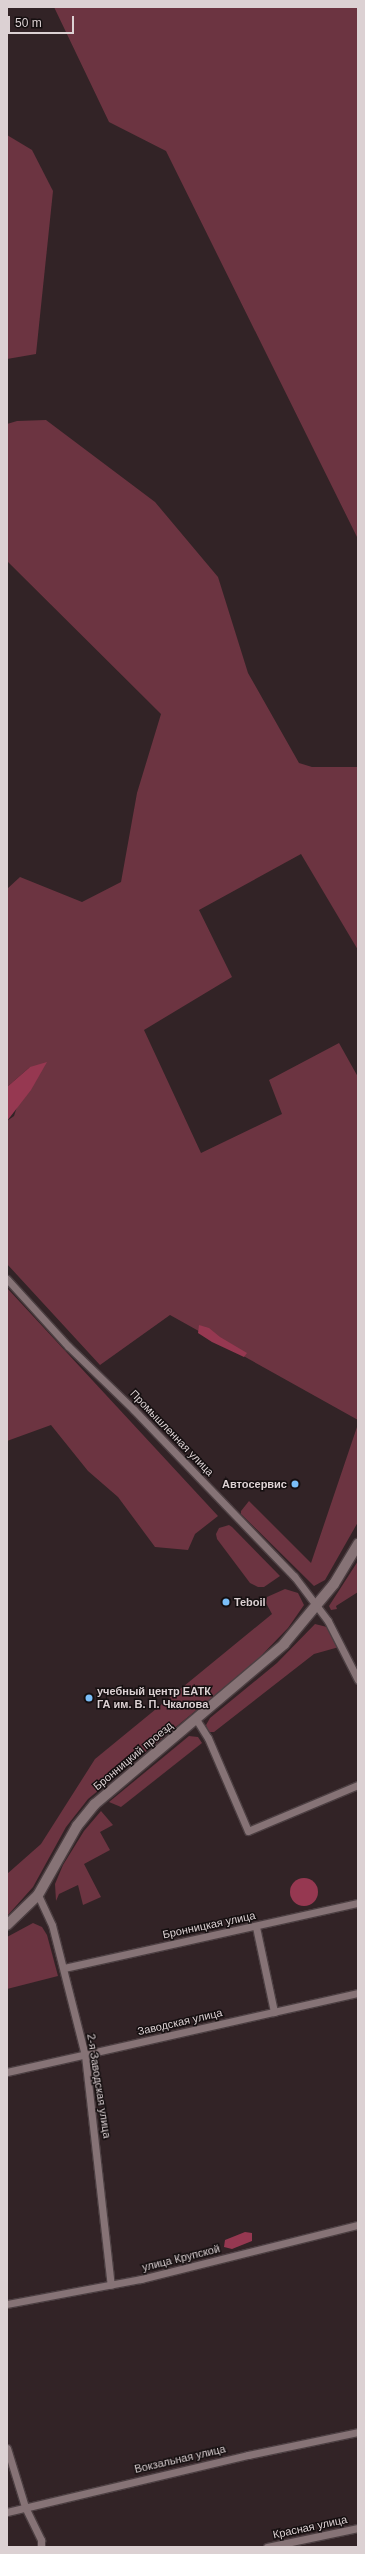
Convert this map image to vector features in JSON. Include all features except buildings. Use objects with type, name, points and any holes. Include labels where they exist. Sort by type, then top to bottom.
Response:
[{"type":"main road","name":"Бронницкий проезд","points":[[38,1895],[70,1837],[95,1804],[279,1649],[317,1606],[334,1584],[358,1544]]},
{"type":"main road","points":[[7,1925],[38,1895]]},
{"type":"street","name":"Промышленная улица","points":[[7,1279],[68,1346],[134,1410],[286,1567],[317,1606],[334,1632],[358,1680]]},
{"type":"street","points":[[196,1719],[208,1738],[248,1831],[358,1785]]},
{"type":"street","name":"2-я Заводская улица","points":[[38,1895],[52,1925],[85,2055],[111,2285]]},
{"type":"street","name":"Бронницкая улица","points":[[64,1968],[256,1927],[358,1903]]},
{"type":"street","points":[[256,1927],[274,2012]]},
{"type":"street","name":"Заводская улица","points":[[7,2072],[358,1993]]},
{"type":"street","name":"улица Крупской","points":[[7,2304],[111,2285],[358,2225]]},
{"type":"street","name":"Вокзальная улица","points":[[7,2512],[248,2455],[358,2432]]},
{"type":"street","points":[[7,2448],[25,2507],[41,2540],[41,2547]]},
{"type":"street","name":"Красная улица","points":[[267,2547],[358,2528]]},
{"type":"shaded area","points":[[54,7],[358,7],[358,539],[166,151],[109,122]]},
{"type":"shaded area","points":[[7,135],[32,150],[53,191],[36,354],[7,359]]},
{"type":"shaded area","points":[[46,420],[155,502],[218,577],[248,673],[299,763],[312,767],[358,767],[358,950],[301,854],[199,910],[232,977],[144,1030],[201,1153],[282,1114],[269,1080],[339,1043],[358,1077],[358,1420],[170,1315],[100,1365],[7,1264],[7,1121],[14,1116],[30,1067],[7,1087],[7,889],[20,877],[82,902],[121,882],[137,793],[161,714],[7,561],[7,424],[17,421]]},
{"type":"shaded area","points":[[47,1062],[31,1090],[7,1121],[7,1087],[30,1067]]},
{"type":"shaded area","points":[[7,1288],[218,1516],[195,1534],[188,1550],[155,1547],[118,1497],[88,1471],[51,1425],[7,1441]]},
{"type":"shaded area","points":[[199,1325],[209,1328],[220,1337],[247,1353],[244,1357],[212,1342],[198,1333]]},
{"type":"shaded area","points":[[358,1424],[358,1522],[325,1580],[314,1586],[241,1514],[241,1511],[249,1501],[311,1563]]},
{"type":"shaded area","points":[[229,1525],[280,1576],[264,1587],[258,1587],[250,1583],[217,1539],[216,1534],[219,1528]]},
{"type":"shaded area","points":[[358,1561],[358,1592],[336,1606],[337,1609],[331,1610],[329,1606]]},
{"type":"shaded area","points":[[285,1589],[298,1593],[304,1605],[288,1628],[255,1662],[88,1799],[66,1827],[33,1887],[7,1916],[7,1874],[41,1844],[95,1759],[272,1614],[266,1603],[267,1597]]},
{"type":"shaded area","points":[[315,1624],[327,1627],[339,1647],[314,1654],[214,1732],[209,1732],[206,1725],[210,1718],[277,1663]]},
{"type":"shaded area","points":[[189,1736],[198,1737],[202,1743],[121,1807],[109,1802]]},
{"type":"shaded area","points":[[101,1811],[113,1825],[100,1832],[110,1850],[84,1864],[101,1897],[83,1905],[78,1885],[59,1894],[56,1901],[55,1884],[63,1865],[84,1831]]},
{"type":"shaded area","points":[[304,1878],[310,1879],[314,1882],[317,1886],[317,1898],[314,1902],[310,1905],[304,1906],[298,1905],[294,1902],[291,1898],[290,1892],[291,1886],[294,1882],[298,1879]]},
{"type":"shaded area","points":[[33,1923],[42,1927],[47,1935],[58,1976],[7,1989],[7,1937]]},
{"type":"shaded area","points":[[245,2232],[252,2233],[252,2241],[232,2249],[224,2247],[225,2240]]},
{"type":"place","name":"Автосервис","points":[[295,1484]]},
{"type":"place","name":"Teboil","points":[[226,1602]]},
{"type":"place","name":"учебный центр ЕАТК ГА им. В. П. Чкалова","points":[[89,1698]]}]
